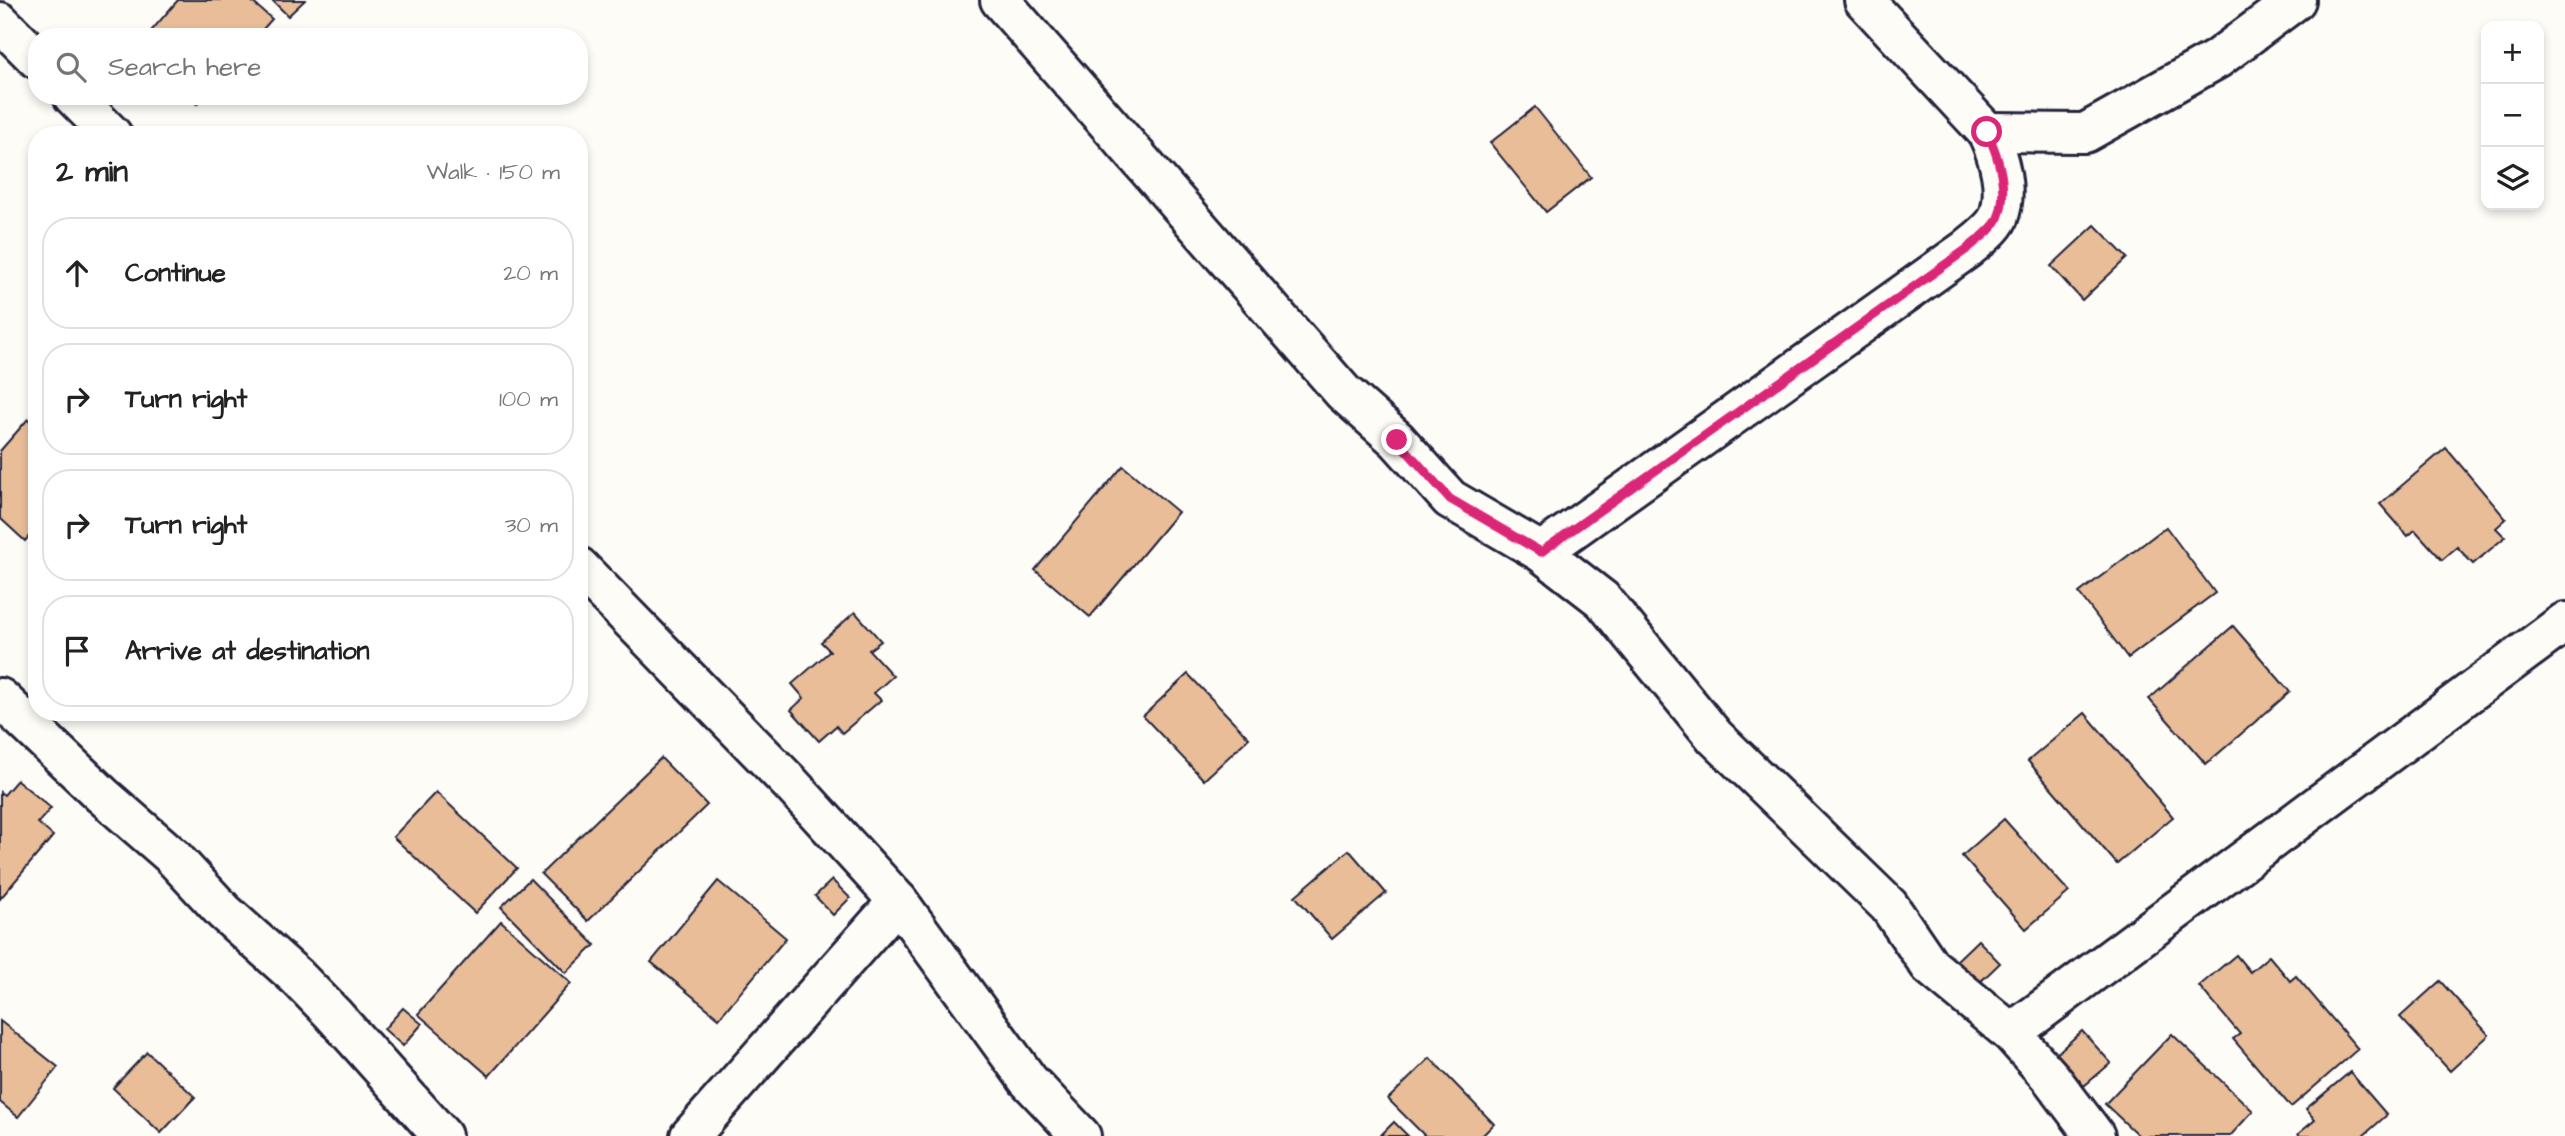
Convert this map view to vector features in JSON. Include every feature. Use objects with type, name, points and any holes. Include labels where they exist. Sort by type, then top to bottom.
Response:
[{"type":"street","points":[[1000,0],[1343,392],[1397,440],[1450,499],[1541,552],[1603,600],[1715,737],[1889,906],[1930,966],[2011,1033],[2051,1078],[2095,1136]]},
{"type":"street","points":[[1541,552],[1967,249],[1998,220],[2003,189],[1997,152],[1987,132],[1864,0]]},
{"type":"street","points":[[1987,132],[2085,133],[2217,59],[2297,0]]},
{"type":"street","points":[[0,22],[28,51]]},
{"type":"street","points":[[82,105],[102,126]]},
{"type":"street","points":[[588,576],[790,783],[898,901],[1028,1080],[1081,1136]]},
{"type":"street","points":[[2011,1033],[2565,622]]},
{"type":"street","points":[[0,698],[102,795],[171,855],[224,912],[297,976],[442,1136]]},
{"type":"street","points":[[690,1136],[898,901]]},
{"type":"building","points":[[178,0],[250,0],[272,19],[264,28],[154,28]]},
{"type":"building","points":[[272,0],[305,0],[288,16]]},
{"type":"building","points":[[1535,107],[1591,177],[1546,212],[1490,143]]},
{"type":"building","points":[[2095,225],[2127,258],[2082,300],[2051,266]]},
{"type":"building","points":[[28,419],[28,538],[25,541],[0,518],[0,451]]},
{"type":"building","points":[[2446,448],[2506,519],[2496,528],[2505,537],[2473,564],[2457,547],[2442,560],[2415,530],[2408,536],[2380,504]]},
{"type":"building","points":[[1123,466],[1178,512],[1090,617],[1035,570]]},
{"type":"building","points":[[2166,527],[2215,593],[2128,658],[2079,593]]},
{"type":"building","points":[[855,612],[881,641],[869,650],[893,676],[874,693],[881,700],[842,733],[836,726],[819,741],[791,710],[804,698],[792,684],[830,651],[821,642]]},
{"type":"building","points":[[2233,626],[2290,692],[2206,764],[2149,699]]},
{"type":"building","points":[[1188,674],[1249,738],[1204,780],[1143,716]]},
{"type":"building","points":[[2085,713],[2173,817],[2117,864],[2028,761]]},
{"type":"building","points":[[661,758],[707,805],[588,921],[541,874]]},
{"type":"building","points":[[17,780],[51,808],[38,823],[53,836],[0,899],[0,792],[4,795]]},
{"type":"building","points":[[436,792],[517,868],[475,913],[393,837]]},
{"type":"building","points":[[2004,819],[2069,892],[2026,929],[1962,856]]},
{"type":"building","points":[[1349,850],[1386,893],[1332,939],[1295,896]]},
{"type":"building","points":[[530,879],[595,945],[566,973],[501,907]]},
{"type":"building","points":[[832,880],[850,898],[833,915],[815,896]]},
{"type":"building","points":[[718,881],[786,938],[719,1018],[651,962]]},
{"type":"building","points":[[501,921],[571,983],[489,1076],[418,1014]]},
{"type":"building","points":[[1978,940],[2000,963],[1976,986],[1954,963]]},
{"type":"building","points":[[2236,955],[2250,972],[2269,956],[2290,981],[2296,976],[2358,1049],[2291,1107],[2233,1039],[2240,1034],[2199,986]]},
{"type":"building","points":[[2440,981],[2489,1035],[2450,1071],[2400,1017]]},
{"type":"building","points":[[403,1008],[422,1024],[403,1046],[384,1029]]},
{"type":"building","points":[[0,1021],[58,1067],[18,1117],[0,1102]]},
{"type":"building","points":[[2082,1031],[2111,1063],[2084,1086],[2056,1054]]},
{"type":"building","points":[[2172,1034],[2253,1111],[2230,1136],[2139,1136],[2105,1104]]},
{"type":"building","points":[[147,1052],[195,1097],[161,1133],[113,1088]]},
{"type":"building","points":[[1430,1058],[1494,1124],[1482,1136],[1425,1136],[1388,1099]]},
{"type":"building","points":[[2350,1072],[2387,1115],[2363,1136],[2300,1136],[2298,1134],[2315,1120],[2306,1109]]},
{"type":"building","points":[[1394,1122],[1408,1136],[1380,1136]]},
{"type":"route","points":[[1397,440],[1450,499],[1541,552],[1967,249],[1998,220],[2003,189],[1997,152],[1987,132]]}]
